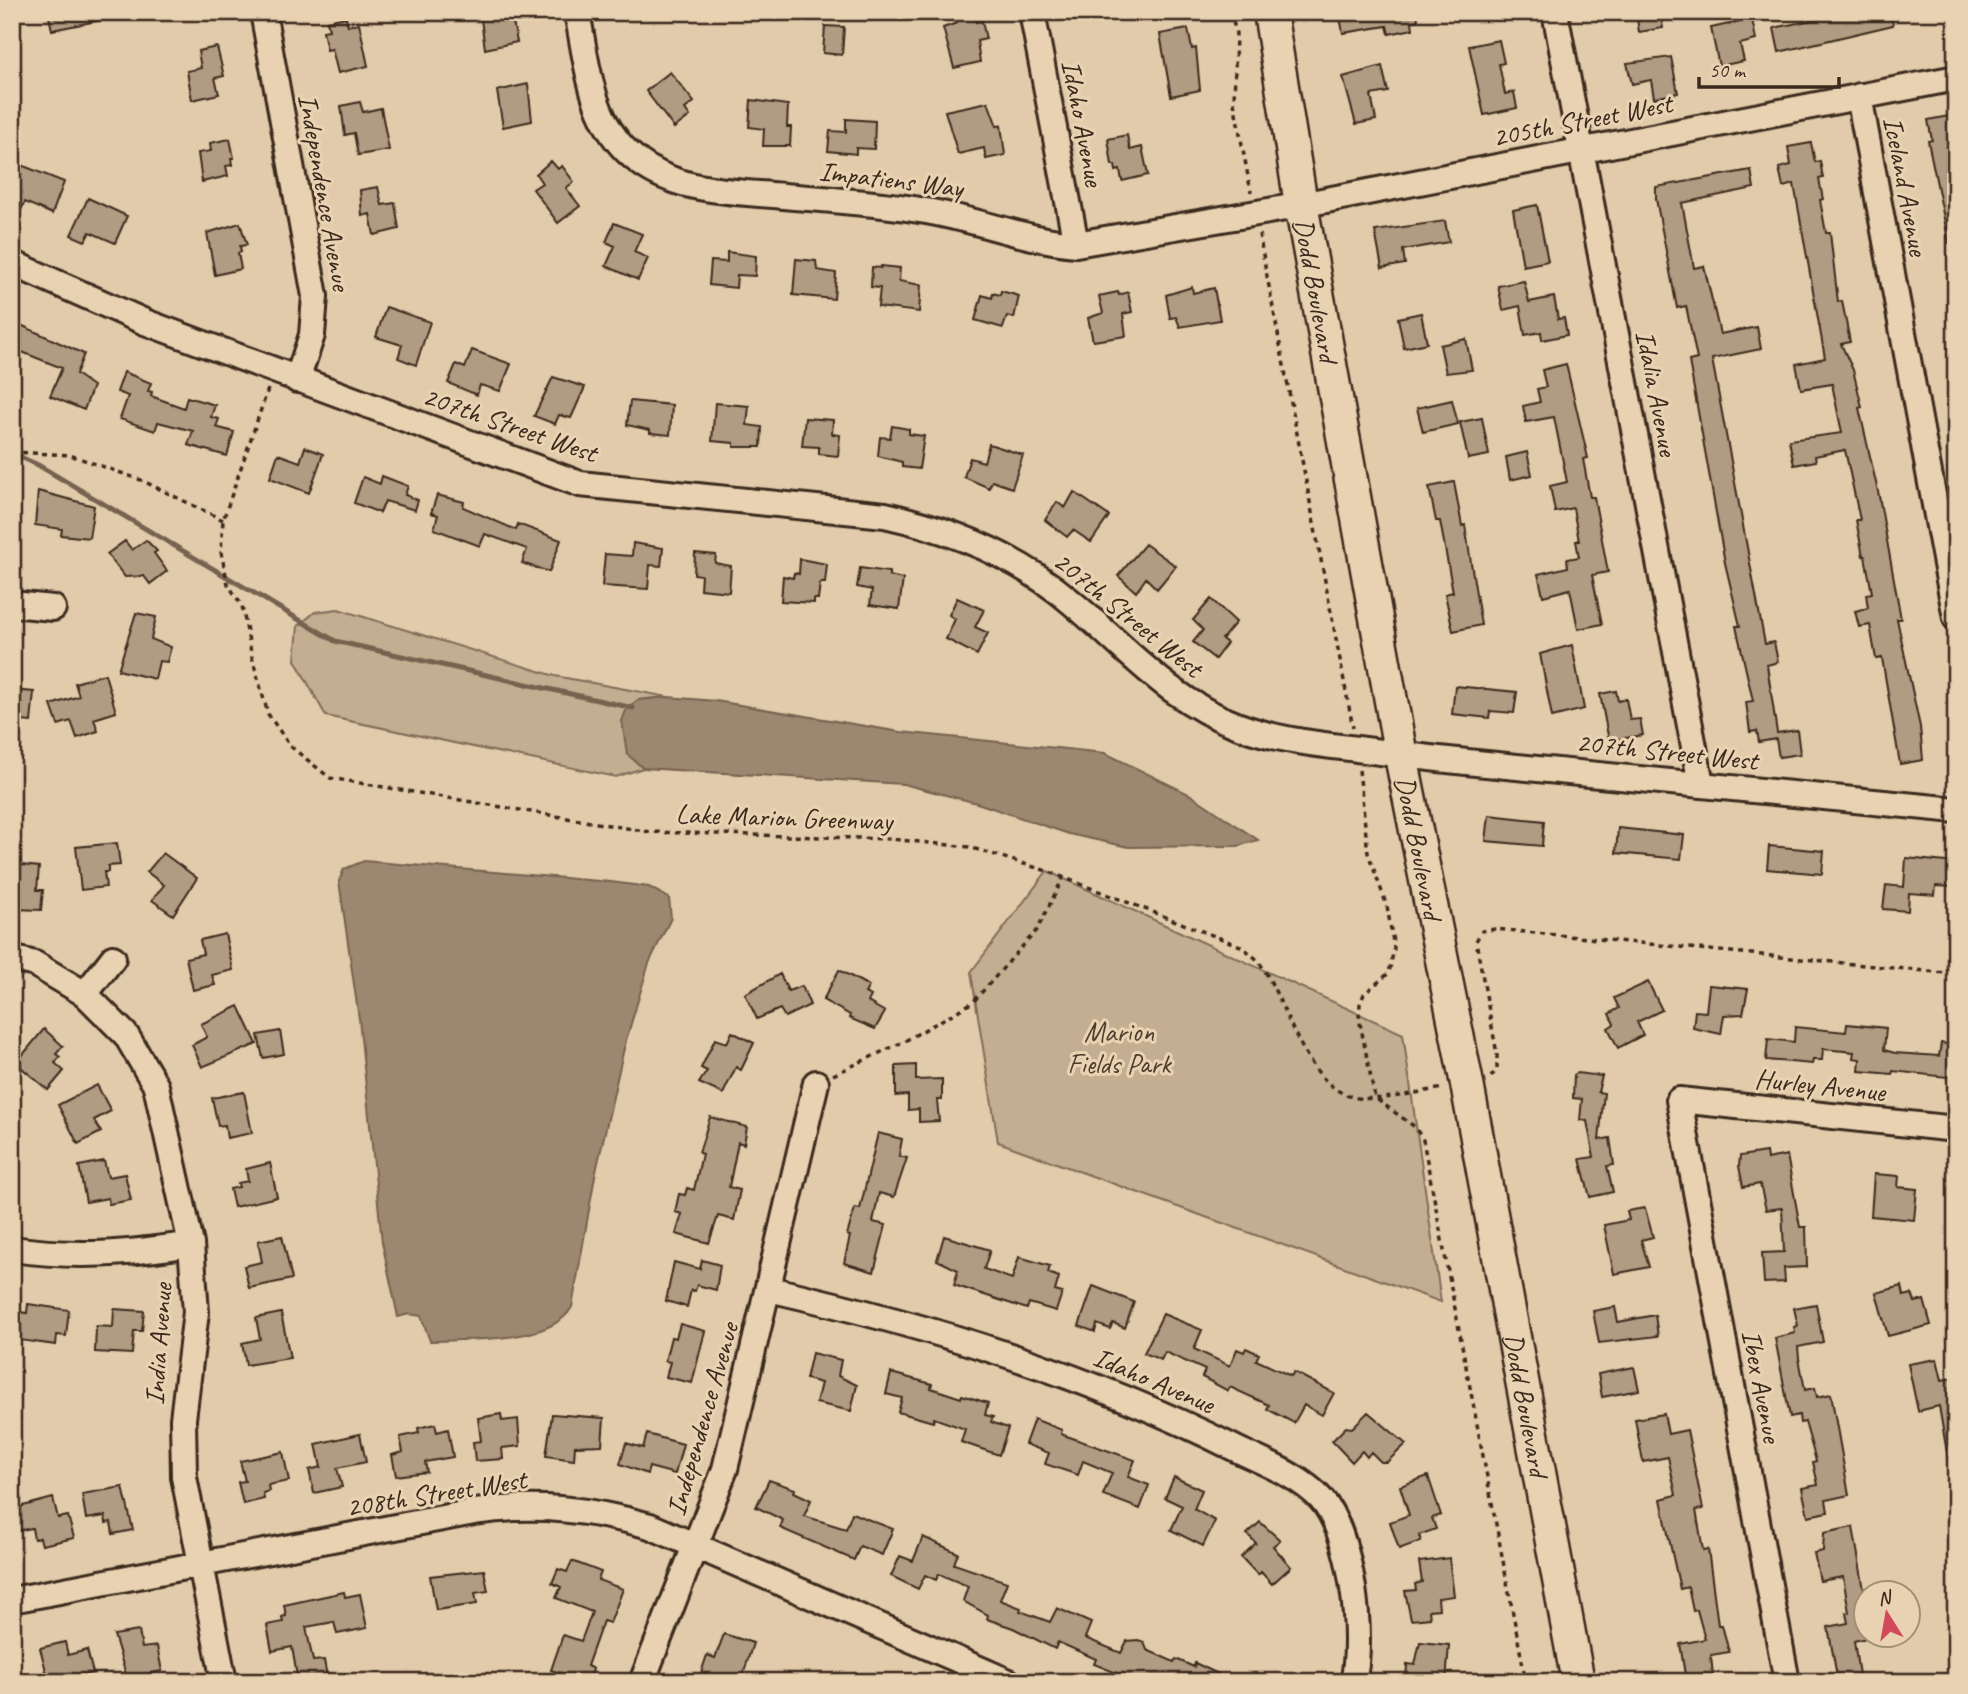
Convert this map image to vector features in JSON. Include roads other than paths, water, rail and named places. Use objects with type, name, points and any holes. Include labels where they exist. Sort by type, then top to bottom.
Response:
[{"type":"main road","name":"Dodd Boulevard","points":[[1270,12],[1301,204],[1401,756],[1467,1084],[1578,1682]]},
{"type":"street","name":"Independence Avenue","points":[[263,12],[315,296],[312,335],[286,376]]},
{"type":"street","name":"Impatiens Way","points":[[577,12],[590,84],[605,123],[631,156],[666,178],[705,189],[926,211],[964,218],[1055,243],[1076,244],[1301,204]]},
{"type":"street","name":"Idaho Avenue","points":[[1032,12],[1076,244]]},
{"type":"street","name":"Idalia Avenue","points":[[1555,12],[1701,784]]},
{"type":"street","name":"205th Street West","points":[[1301,204],[1956,78]]},
{"type":"street","name":"Iceland Avenue","points":[[1858,96],[1956,618]]},
{"type":"street","name":"207th Street West","points":[[12,263],[145,323],[580,484],[885,515],[980,544],[1042,579],[1070,600],[1152,676],[1215,717],[1287,739],[1401,756],[1956,810]]},
{"type":"street","points":[[12,604],[53,608]]},
{"type":"street","name":"India Avenue","points":[[12,958],[35,964],[85,994],[126,1035],[156,1086],[191,1244],[196,1312],[183,1419],[184,1477],[224,1682]]},
{"type":"street","points":[[85,994],[113,958]]},
{"type":"street","name":"Independence Avenue","points":[[642,1682],[725,1469],[816,1083]]},
{"type":"street","name":"Hurley Avenue","points":[[1679,1100],[1956,1129]]},
{"type":"street","name":"Ibex Avenue","points":[[1679,1100],[1787,1682]]},
{"type":"street","points":[[12,1249],[60,1255],[122,1255],[191,1244]]},
{"type":"street","name":"Idaho Avenue","points":[[769,1289],[914,1325],[1036,1363],[1156,1411],[1300,1482],[1322,1500],[1341,1532],[1357,1624],[1353,1682]]},
{"type":"street","name":"208th Street West","points":[[12,1600],[474,1512],[550,1507],[601,1512],[650,1526],[997,1679]]},
{"type":"waterway","points":[[12,453],[38,465],[335,641],[633,708]]},
{"type":"park label","name":"Marion Fields Park","points":[[1119,1047]]}]
